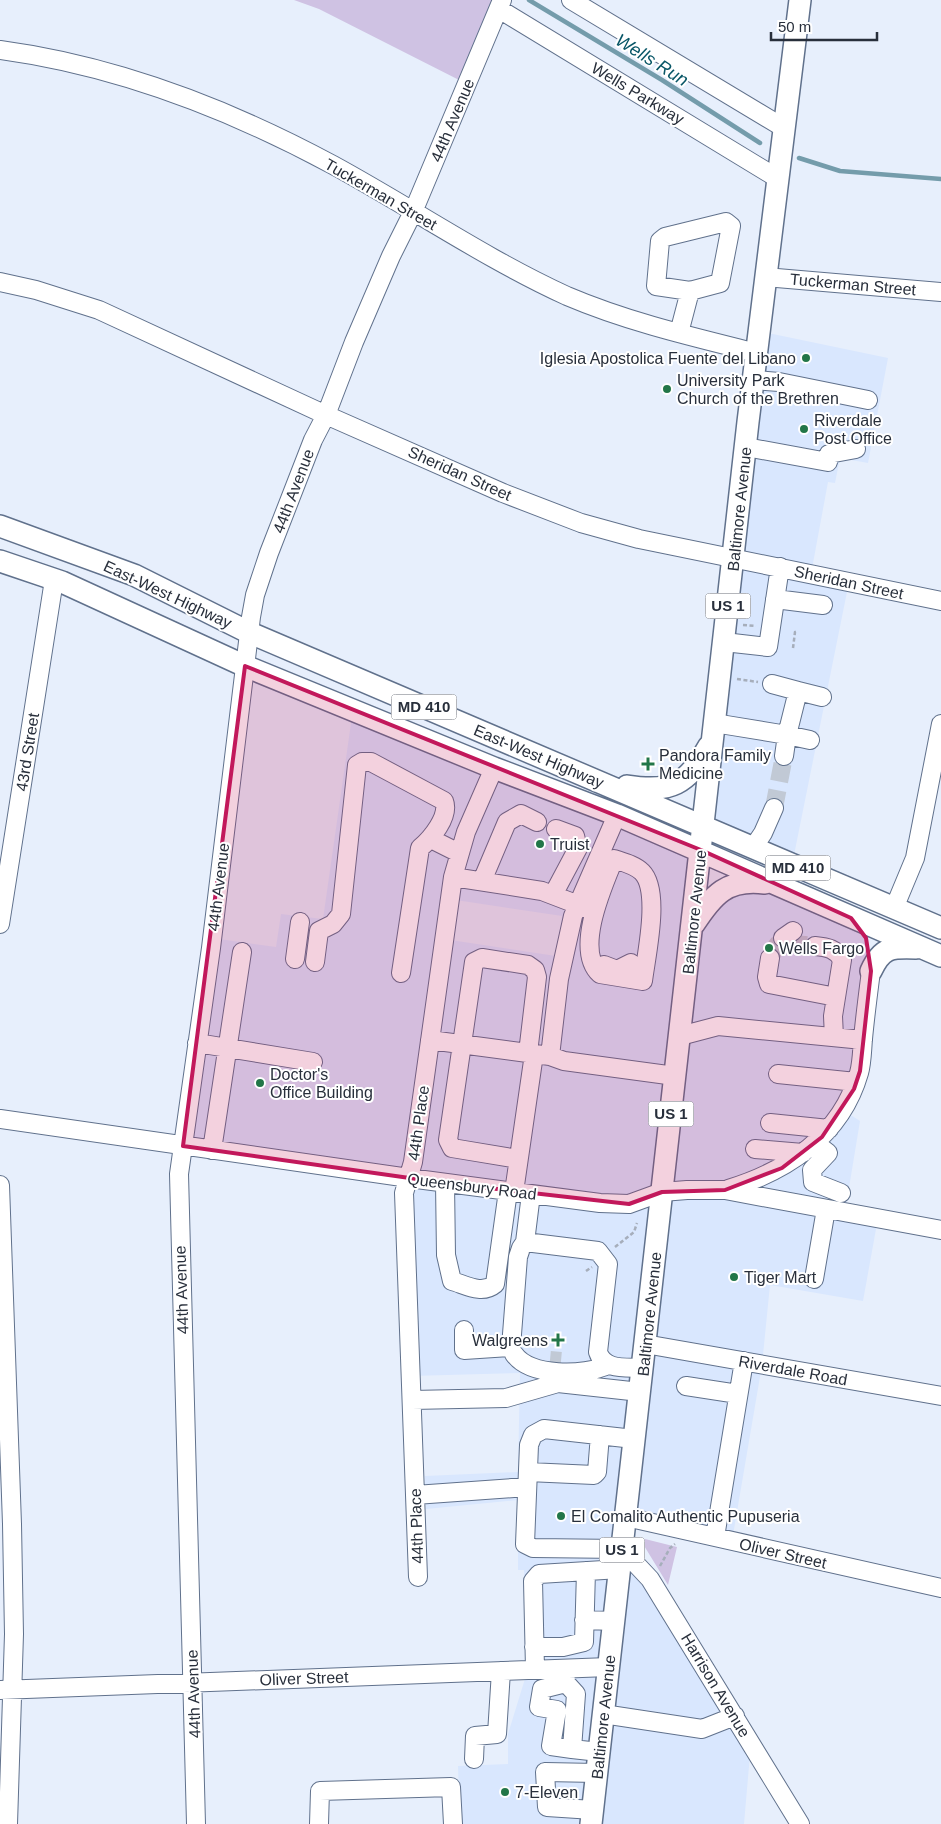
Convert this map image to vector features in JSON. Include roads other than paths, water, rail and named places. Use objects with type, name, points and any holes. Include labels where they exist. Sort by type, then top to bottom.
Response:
[{"type":"main road","name":"Baltimore Avenue","points":[[592,1817],[713,731],[765,277],[800,0]]},
{"type":"main road","name":"East-West Highway","points":[[0,526],[134,576],[248,632],[703,827],[895,906],[941,928]]},
{"type":"main road","name":"East-West Highway","points":[[0,561],[109,602],[245,666],[700,850],[775,885],[941,956]]},
{"type":"main road","points":[[601,782],[660,790],[673,786],[684,780],[694,770],[713,731]]},
{"type":"main road","points":[[692,927],[705,906],[728,886],[739,882],[775,885]]},
{"type":"main road","points":[[851,918],[866,938],[870,949],[871,971]]},
{"type":"main road","points":[[871,971],[881,954],[889,949],[921,948]]},
{"type":"street","points":[[571,0],[784,128]]},
{"type":"street","name":"Wells Parkway","points":[[501,4],[777,178]]},
{"type":"street","name":"44th Avenue","points":[[196,1824],[178,1208],[179,1174],[210,948],[248,632],[255,595],[266,560],[313,440],[326,415],[391,256],[413,212],[501,4]]},
{"type":"street","name":"Tuckerman Street","points":[[0,50],[36,55],[106,70],[227,113],[334,166],[519,272],[568,296],[634,320],[757,353]]},
{"type":"street","points":[[726,222],[731,226],[720,283],[690,291],[656,286],[660,241],[664,237],[726,222]]},
{"type":"street","name":"Tuckerman Street","points":[[765,277],[941,292]]},
{"type":"street","name":"Sheridan Street","points":[[0,282],[36,290],[99,310],[326,415],[553,514],[639,539],[941,601]]},
{"type":"street","points":[[679,332],[690,291]]},
{"type":"street","points":[[754,380],[779,382],[868,400]]},
{"type":"street","points":[[746,448],[828,462],[829,454],[856,449]]},
{"type":"street","points":[[724,642],[768,647],[780,567]]},
{"type":"street","name":"43rd Street","points":[[0,924],[54,580]]},
{"type":"street","points":[[775,599],[823,605]]},
{"type":"street","points":[[772,684],[822,697]]},
{"type":"street","points":[[784,756],[798,691]]},
{"type":"street","points":[[895,906],[915,858],[941,724]]},
{"type":"street","points":[[713,731],[787,735],[810,740]]},
{"type":"street","points":[[315,962],[319,931],[333,924],[341,914],[358,765],[362,762],[371,762],[444,801],[445,812],[431,839],[420,848],[402,973]]},
{"type":"street","name":"44th Place","points":[[418,1577],[404,1193],[413,1162],[453,877],[470,821],[494,768]]},
{"type":"street","points":[[753,848],[763,833],[774,808]]},
{"type":"street","points":[[482,881],[507,822],[514,816],[531,818],[536,813],[561,822],[563,831],[575,836],[578,842],[578,848],[553,895]]},
{"type":"street","points":[[617,816],[607,857],[599,960],[607,968],[617,970],[632,962],[639,949],[645,907],[651,892]]},
{"type":"street","points":[[431,839],[459,853]]},
{"type":"street","points":[[607,857],[641,870],[646,876],[651,892],[643,981],[608,977],[595,969],[590,956],[586,908],[607,857]]},
{"type":"street","points":[[453,877],[542,891],[586,908]]},
{"type":"street","points":[[604,885],[567,936],[537,1054],[518,1159],[518,1192],[525,1242],[520,1248],[518,1257],[512,1351],[519,1361],[535,1369],[581,1373],[596,1371],[608,1365]]},
{"type":"street","points":[[295,959],[300,922]]},
{"type":"street","points":[[819,945],[839,954],[842,960],[836,997],[834,1037]]},
{"type":"street","points":[[212,1150],[242,952]]},
{"type":"street","points":[[518,1159],[452,1148],[448,1140],[474,962],[482,958],[528,965],[535,970],[537,976],[537,1054]]},
{"type":"street","points":[[770,958],[767,977],[769,984],[836,997]]},
{"type":"street","points":[[726,1190],[759,1180],[809,1148],[829,1129],[846,1105],[860,1071],[871,971]]},
{"type":"street","points":[[680,1036],[718,1026],[863,1040]]},
{"type":"street","points":[[430,1040],[537,1054],[564,1061],[675,1076]]},
{"type":"street","points":[[197,1044],[313,1062]]},
{"type":"street","points":[[778,1074],[856,1082]]},
{"type":"street","name":"Queensbury Road","points":[[0,1119],[445,1183],[614,1204],[642,1201],[662,1192],[707,1189],[726,1190],[941,1230]]},
{"type":"street","points":[[770,1123],[829,1129]]},
{"type":"street","points":[[755,1149],[809,1148],[828,1153],[812,1170],[813,1182],[841,1193]]},
{"type":"street","points":[[445,1183],[446,1255],[452,1281],[480,1290],[489,1289],[495,1284],[518,1192]]},
{"type":"street","points":[[0,1185],[14,1634],[6,1690],[8,1824]]},
{"type":"street","points":[[814,1278],[826,1209]]},
{"type":"street","points":[[525,1242],[598,1251],[608,1264],[598,1352],[601,1360],[608,1365],[642,1368]]},
{"type":"street","points":[[464,1330],[464,1350],[512,1351],[568,1363],[581,1373]]},
{"type":"street","name":"Riverdale Road","points":[[645,1344],[941,1396]]},
{"type":"street","points":[[715,1538],[744,1361]]},
{"type":"street","points":[[412,1400],[506,1398],[565,1383],[640,1392]]},
{"type":"street","points":[[686,1386],[738,1394]]},
{"type":"street","points":[[621,1558],[533,1548],[525,1544],[529,1444],[533,1435],[544,1429],[634,1439]]},
{"type":"street","points":[[415,1495],[527,1479],[594,1475],[597,1472],[600,1435]]},
{"type":"street","name":"Oliver Street","points":[[626,1517],[941,1588]]},
{"type":"street","points":[[535,1670],[533,1581],[539,1574],[586,1571],[621,1558]]},
{"type":"street","name":"Harrison Avenue","points":[[621,1558],[637,1565],[654,1584],[800,1824]]},
{"type":"street","points":[[534,1648],[563,1647],[584,1642],[586,1571]]},
{"type":"street","points":[[584,1620],[614,1621]]},
{"type":"street","name":"Oliver Street","points":[[6,1690],[535,1670],[566,1676],[609,1667]]},
{"type":"street","points":[[474,1759],[475,1736],[497,1734],[501,1671]]},
{"type":"street","points":[[572,1749],[576,1694],[566,1676],[542,1689],[539,1707],[557,1710],[551,1746],[572,1749],[599,1752]]},
{"type":"street","points":[[603,1714],[702,1729],[735,1716]]},
{"type":"street","points":[[592,1817],[547,1807],[545,1772],[597,1773]]},
{"type":"street","points":[[320,1824],[320,1790],[451,1787],[453,1824]]},
{"type":"waterway","name":"Wells Run","points":[[529,0],[662,80],[760,143]]},
{"type":"waterway","name":"Wells Run","points":[[799,158],[840,171],[941,179]]},
{"type":"tunnel","points":[[774,808],[784,756]]},
{"type":"tunnel","points":[[770,958],[777,945],[785,943],[815,946]]},
{"type":"tunnel","points":[[550,1360],[561,1361]]},
{"type":"place","name":"Iglesia Apostolica Fuente del Libano","points":[[806,358]]},
{"type":"place","name":"University Park Church of the Brethren","points":[[667,389]]},
{"type":"place","name":"Riverdale Post Office","points":[[804,429]]},
{"type":"place","name":"Pandora Family Medicine","points":[[648,764]]},
{"type":"place","name":"Truist","points":[[540,844]]},
{"type":"place","name":"Wells Fargo","points":[[769,948]]},
{"type":"place","name":"Doctor's Office Building","points":[[260,1083]]},
{"type":"place","name":"Tiger Mart","points":[[734,1277]]},
{"type":"place","name":"Walgreens","points":[[558,1340]]},
{"type":"place","name":"El Comalito Authentic Pupuseria","points":[[561,1516]]},
{"type":"place","name":"7-Eleven","points":[[505,1792]]}]
